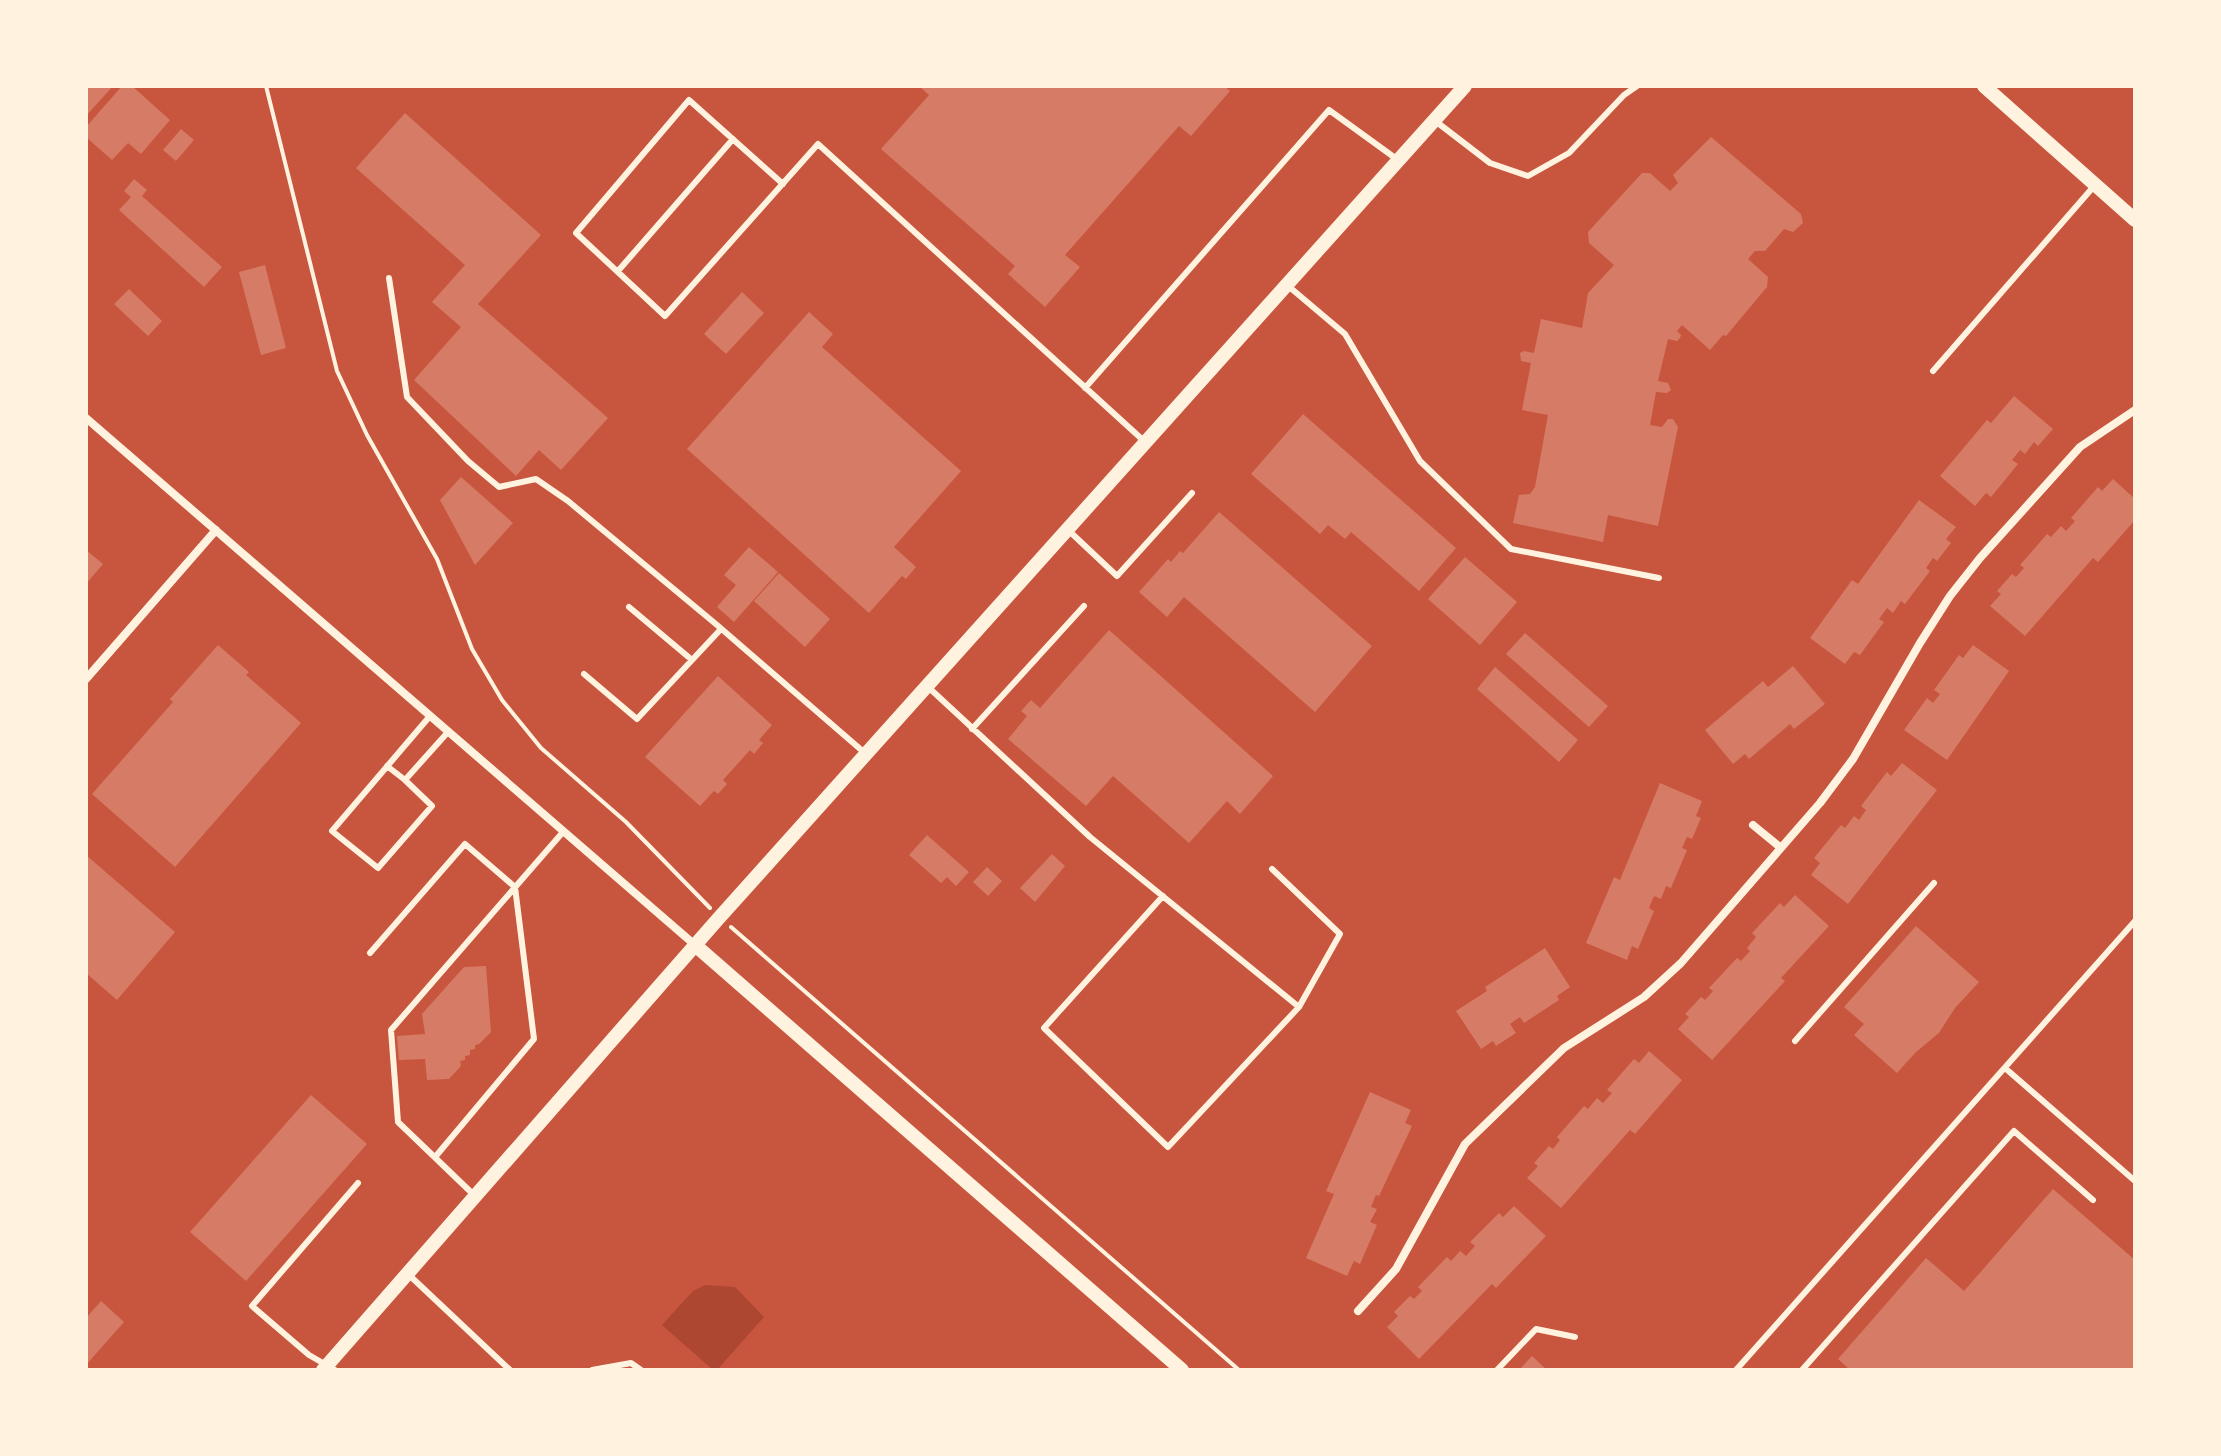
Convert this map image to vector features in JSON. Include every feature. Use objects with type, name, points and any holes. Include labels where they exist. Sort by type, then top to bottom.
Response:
[{"type":"street","points":[[328,1368],[695,945],[1465,86]]},
{"type":"street","points":[[1984,86],[2135,220]]},
{"type":"street","points":[[1358,1311],[1396,1269],[1465,1144],[1564,1048],[1665,980],[1781,848],[1853,759],[1920,643],[1950,596],[1980,558],[2080,447],[2135,410]]},
{"type":"street","points":[[86,418],[1182,1370]]},
{"type":"street","points":[[86,679],[216,530]]},
{"type":"street","points":[[1753,825],[1781,848]]},
{"type":"lane","points":[[1434,120],[1490,163],[1528,176],[1569,153],[1624,95],[1637,86]]},
{"type":"lane","points":[[783,184],[689,100],[576,233],[665,316],[783,184],[818,144],[1145,442]]},
{"type":"lane","points":[[1085,388],[1329,110],[1398,160]]},
{"type":"lane","points":[[618,271],[733,139]]},
{"type":"lane","points":[[1933,371],[2095,185]]},
{"type":"lane","points":[[389,278],[407,397],[468,461],[499,487],[536,479],[568,501],[866,754]]},
{"type":"lane","points":[[1287,285],[1345,334],[1420,461],[1511,549],[1659,578]]},
{"type":"lane","points":[[1067,529],[1117,576],[1192,493]]},
{"type":"lane","points":[[972,729],[1084,606]]},
{"type":"lane","points":[[629,607],[692,660]]},
{"type":"lane","points":[[584,674],[637,719],[721,629]]},
{"type":"lane","points":[[927,686],[1090,837],[1299,1007]]},
{"type":"lane","points":[[387,766],[432,806],[378,868],[332,831],[387,766],[430,716]]},
{"type":"lane","points":[[405,780],[448,732]]},
{"type":"lane","points":[[475,1196],[398,1122],[391,1030],[563,832]]},
{"type":"lane","points":[[370,953],[465,844],[515,887],[534,1039],[436,1156]]},
{"type":"lane","points":[[1163,896],[1044,1028],[1168,1147],[1299,1007],[1340,934],[1272,869]]},
{"type":"lane","points":[[1795,1041],[1934,883]]},
{"type":"lane","points":[[1736,1370],[2135,921]]},
{"type":"lane","points":[[2005,1068],[2135,1181]]},
{"type":"lane","points":[[1802,1370],[2014,1131],[2093,1200]]},
{"type":"lane","points":[[328,1368],[252,1306],[358,1183]]},
{"type":"lane","points":[[407,1274],[510,1370]]},
{"type":"lane","points":[[1497,1370],[1536,1329],[1575,1337]]},
{"type":"lane","points":[[592,1370],[631,1363],[641,1370]]},
{"type":"lane","points":[[626,1370],[631,1363]]},
{"type":"path","points":[[266,86],[337,371],[367,435],[437,559],[472,649],[502,700],[541,748],[626,822],[707,905]]},
{"type":"path","points":[[739,931],[1239,1370]]},
{"type":"shaded area","points":[[705,1285],[735,1287],[764,1317],[717,1370],[713,1370],[662,1325],[693,1291]]},
{"type":"building","points":[[86,86],[113,86],[86,116]]},
{"type":"building","points":[[122,86],[132,86],[170,120],[141,154],[128,143],[112,160],[86,137],[86,127]]},
{"type":"building","points":[[919,86],[1224,86],[1230,91],[1191,136],[1179,126],[1065,255],[1080,267],[1045,307],[1008,274],[1015,266],[881,149],[929,95]]},
{"type":"building","points":[[405,113],[541,235],[478,304],[608,418],[561,470],[539,450],[516,476],[414,380],[461,327],[432,302],[465,265],[356,168]]},
{"type":"building","points":[[181,129],[194,140],[176,161],[163,150]]},
{"type":"building","points":[[1711,137],[1801,214],[1803,223],[1793,232],[1784,229],[1765,251],[1755,251],[1748,259],[1768,277],[1767,287],[1726,336],[1723,335],[1710,350],[1682,325],[1677,331],[1681,335],[1677,341],[1668,339],[1658,381],[1668,383],[1671,390],[1667,393],[1656,392],[1650,425],[1662,427],[1668,419],[1673,419],[1678,427],[1658,526],[1608,515],[1603,542],[1513,523],[1519,495],[1530,494],[1535,487],[1548,415],[1522,410],[1531,363],[1521,361],[1520,353],[1534,353],[1541,319],[1582,328],[1588,293],[1614,265],[1589,243],[1588,232],[1642,173],[1650,173],[1670,191],[1678,183],[1673,175]]},
{"type":"building","points":[[134,179],[147,190],[142,196],[222,267],[204,287],[119,210],[131,197],[124,191]]},
{"type":"building","points":[[265,265],[286,348],[261,355],[239,272]]},
{"type":"building","points":[[129,289],[162,321],[148,336],[114,304]]},
{"type":"building","points":[[742,292],[764,313],[726,354],[704,334]]},
{"type":"building","points":[[809,312],[833,334],[822,347],[961,471],[894,547],[916,567],[906,579],[902,576],[869,613],[687,449]]},
{"type":"building","points":[[2014,396],[2053,429],[2038,446],[2034,442],[2025,454],[2020,450],[2012,460],[2018,464],[1991,497],[1986,493],[1975,506],[1940,476],[1987,420],[1991,423]]},
{"type":"building","points":[[1303,414],[1456,548],[1419,591],[1351,532],[1345,539],[1328,525],[1320,534],[1251,474]]},
{"type":"building","points":[[461,477],[513,523],[475,565],[440,500]]},
{"type":"building","points":[[2113,479],[2135,499],[2135,520],[2098,562],[2093,558],[2025,636],[1990,606],[2001,594],[1997,591],[2012,574],[2016,577],[2024,568],[2020,565],[2047,534],[2051,537],[2061,526],[2066,531],[2075,521],[2071,518],[2098,487],[2102,491]]},
{"type":"building","points":[[1919,500],[1956,527],[1946,539],[1951,543],[1937,561],[1933,558],[1926,568],[1930,571],[1905,604],[1901,601],[1893,613],[1887,608],[1879,619],[1884,622],[1860,655],[1854,652],[1845,664],[1810,638],[1852,580],[1858,584]]},
{"type":"building","points":[[1219,512],[1372,646],[1315,712],[1184,597],[1167,617],[1139,592],[1168,559],[1171,562],[1180,551],[1183,553]]},
{"type":"building","points":[[749,547],[778,572],[734,622],[717,607],[736,585],[724,575]]},
{"type":"building","points":[[86,550],[103,564],[86,584]]},
{"type":"building","points":[[1465,557],[1517,602],[1480,645],[1428,599]]},
{"type":"building","points":[[779,573],[830,619],[805,647],[754,601]]},
{"type":"building","points":[[1109,630],[1273,776],[1240,814],[1227,801],[1189,843],[1113,776],[1086,806],[1008,739],[1027,716],[1021,711],[1031,700],[1040,708]]},
{"type":"building","points":[[1525,633],[1608,706],[1589,727],[1506,654]]},
{"type":"building","points":[[218,645],[249,672],[246,675],[301,723],[175,867],[92,794],[173,702],[170,699]]},
{"type":"building","points":[[1973,645],[2009,671],[1947,760],[1904,730],[1927,698],[1933,703],[1940,694],[1934,690],[1959,655],[1963,658]]},
{"type":"building","points":[[1793,666],[1825,704],[1794,729],[1790,724],[1749,759],[1745,754],[1733,764],[1705,730],[1763,681],[1768,687]]},
{"type":"building","points":[[1495,667],[1578,740],[1559,762],[1477,689]]},
{"type":"building","points":[[718,676],[772,725],[759,740],[763,743],[754,754],[750,750],[723,780],[727,784],[718,794],[714,791],[700,806],[645,757]]},
{"type":"building","points":[[1902,763],[1937,790],[1848,904],[1811,875],[1820,863],[1814,858],[1841,825],[1845,828],[1854,816],[1859,820],[1866,810],[1861,806],[1887,772],[1891,776]]},
{"type":"building","points":[[1660,783],[1702,801],[1696,816],[1701,818],[1692,839],[1687,837],[1682,848],[1687,850],[1671,888],[1666,886],[1661,899],[1654,896],[1649,908],[1654,911],[1638,949],[1632,946],[1627,960],[1586,943],[1614,877],[1620,880]]},
{"type":"building","points":[[927,835],[969,872],[956,886],[947,877],[941,883],[909,855]]},
{"type":"building","points":[[1052,854],[1065,866],[1035,902],[1020,888]]},
{"type":"building","points":[[86,855],[175,932],[117,1000],[86,973]]},
{"type":"building","points":[[987,867],[1002,881],[988,896],[973,882]]},
{"type":"building","points":[[1795,895],[1829,926],[1781,978],[1785,981],[1712,1060],[1678,1029],[1689,1017],[1685,1014],[1701,997],[1705,1000],[1713,991],[1709,988],[1737,958],[1741,961],[1750,951],[1747,948],[1756,937],[1752,933],[1780,903],[1784,907]]},
{"type":"building","points":[[1916,926],[1979,982],[1955,1008],[1939,1033],[1897,1073],[1854,1035],[1864,1024],[1844,1007]]},
{"type":"building","points":[[1545,948],[1570,987],[1557,996],[1559,1000],[1524,1023],[1520,1017],[1510,1024],[1516,1033],[1496,1046],[1493,1041],[1481,1049],[1456,1011],[1487,991],[1485,987]]},
{"type":"building","points":[[486,966],[491,1032],[475,1045],[475,1049],[470,1050],[465,1060],[460,1061],[461,1066],[449,1079],[427,1080],[425,1059],[399,1060],[397,1036],[425,1034],[422,1014],[464,967]]},
{"type":"building","points":[[1649,1051],[1682,1080],[1635,1134],[1630,1130],[1561,1208],[1527,1178],[1538,1166],[1534,1163],[1549,1146],[1553,1149],[1560,1140],[1557,1137],[1584,1106],[1588,1109],[1597,1098],[1603,1103],[1612,1093],[1607,1090],[1634,1059],[1639,1063]]},
{"type":"building","points":[[1370,1092],[1411,1110],[1405,1123],[1412,1126],[1371,1207],[1377,1209],[1370,1222],[1377,1225],[1360,1264],[1354,1261],[1347,1276],[1306,1258],[1334,1194],[1326,1191]]},
{"type":"building","points":[[311,1095],[367,1144],[246,1281],[190,1232]]},
{"type":"building","points":[[2053,1189],[2135,1260],[2135,1370],[1850,1370],[1838,1359],[1926,1258],[1964,1291]]},
{"type":"building","points":[[1514,1206],[1546,1236],[1496,1288],[1492,1284],[1419,1359],[1387,1327],[1398,1316],[1394,1312],[1410,1296],[1414,1299],[1422,1291],[1418,1287],[1447,1257],[1451,1261],[1460,1251],[1466,1256],[1475,1246],[1470,1242],[1499,1213],[1503,1217]]},
{"type":"building","points":[[101,1301],[124,1322],[86,1365],[86,1318]]},
{"type":"building","points":[[1532,1356],[1547,1370],[1519,1370]]}]
